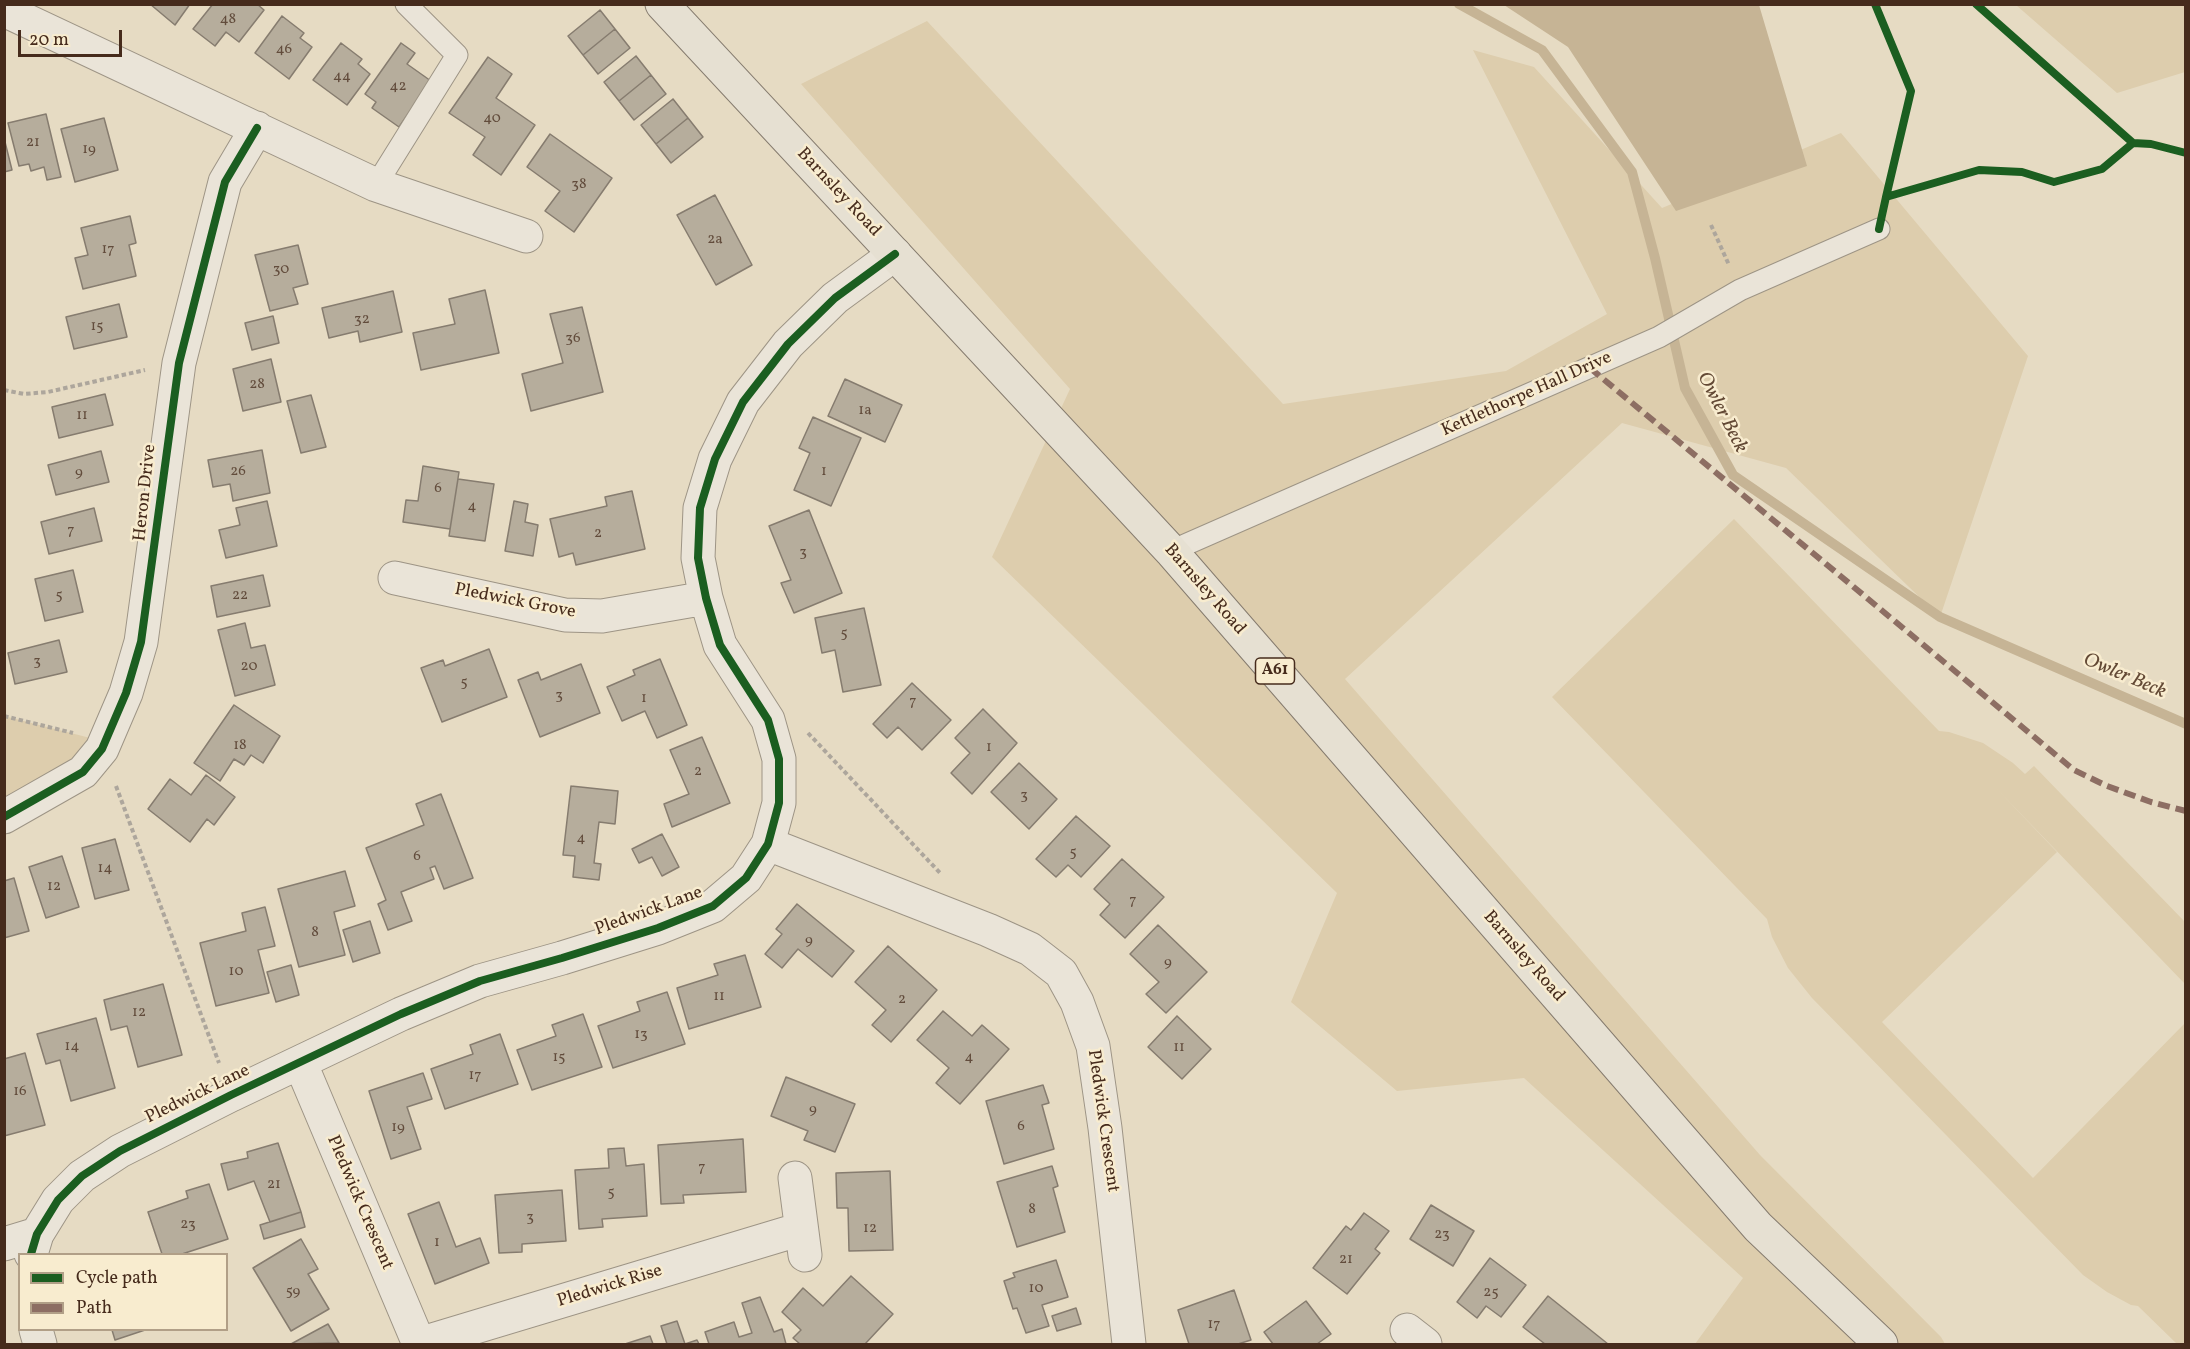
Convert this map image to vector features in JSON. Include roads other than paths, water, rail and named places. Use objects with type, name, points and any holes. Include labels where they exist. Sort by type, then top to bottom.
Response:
[{"type":"main road","name":"Barnsley Road","points":[[662,4],[1171,551],[1758,1227],[1881,1344]]},
{"type":"street","points":[[4,10],[376,185],[526,236]]},
{"type":"street","name":"Heron Drive","points":[[4,817],[83,772],[104,745],[126,693],[141,642],[178,363],[225,182],[257,128]]},
{"type":"street","name":"Pledwick Lane","points":[[34,1244],[58,1200],[82,1176],[120,1151],[231,1095],[402,1014],[480,981],[647,931],[713,906],[746,878],[768,844],[779,803],[779,759],[768,720],[720,645],[706,598],[698,558],[700,508],[715,459],[742,402],[788,344],[835,298],[895,254]]},
{"type":"street","name":"Pledwick Grove","points":[[395,578],[565,615],[602,616],[706,598]]},
{"type":"street","name":"Pledwick Crescent","points":[[768,844],[1030,949],[1061,973],[1077,1002],[1093,1046],[1129,1344]]},
{"type":"street","name":"Pledwick Crescent","points":[[300,1062],[419,1344]]},
{"type":"street","name":"Pledwick Rise","points":[[419,1344],[802,1242],[795,1178]]},
{"type":"street","points":[[4,1244],[34,1244]]},
{"type":"lane","points":[[376,185],[457,55],[406,4]]},
{"type":"lane","name":"Kettlethorpe Hall Drive","points":[[1171,551],[1659,337],[1740,290],[1879,229]]},
{"type":"waterway","name":"Owler Beck","points":[[1459,4],[1542,50],[1632,172],[1655,258],[1685,388],[1733,475],[1940,617],[2186,724]]}]
